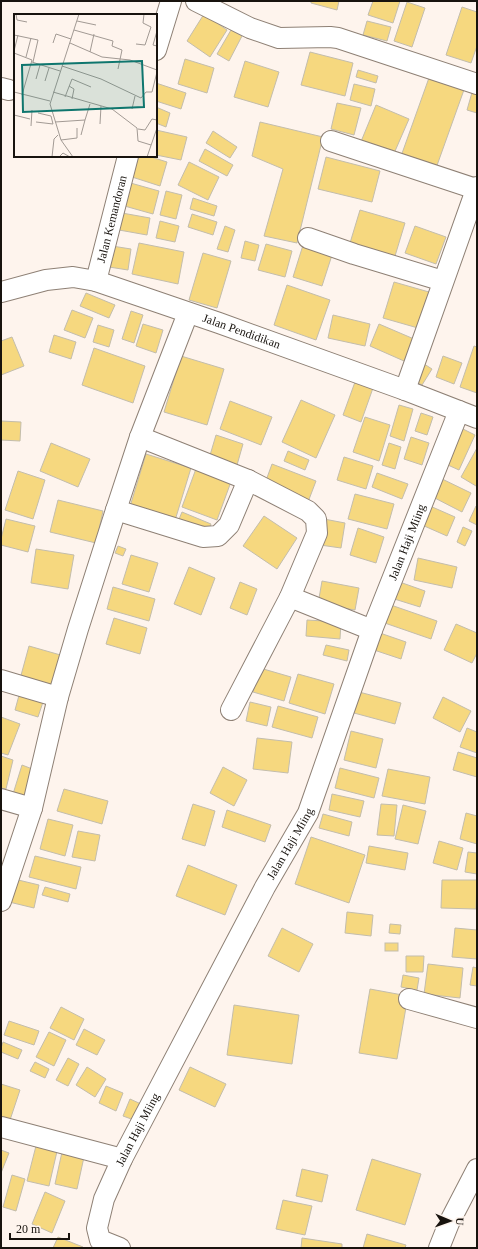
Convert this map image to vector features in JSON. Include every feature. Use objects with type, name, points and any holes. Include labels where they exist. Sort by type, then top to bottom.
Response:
[{"type":"street","points":[[157,47],[172,1]]},
{"type":"street","points":[[196,1],[266,35],[279,38],[338,38],[477,84]]},
{"type":"street","points":[[331,141],[477,188],[405,390]]},
{"type":"street","name":"Jalan Kemandoran","points":[[96,282],[128,157]]},
{"type":"street","points":[[308,238],[443,282]]},
{"type":"street","name":"Jalan Pendidikan","points":[[1,292],[46,280],[73,277],[96,282],[405,390],[477,418]]},
{"type":"street","points":[[1,901],[32,808],[58,697],[78,629],[140,437],[188,313]]},
{"type":"street","name":"Jalan Haji Miing","points":[[120,1248],[100,1240],[97,1228],[104,1199],[122,1159],[265,887],[308,814],[372,630],[459,411]]},
{"type":"street","points":[[140,437],[248,480],[308,511],[316,519],[317,533],[290,597],[231,710]]},
{"type":"street","points":[[116,510],[203,537],[218,536],[229,525],[248,480]]},
{"type":"street","points":[[290,597],[372,630]]},
{"type":"street","points":[[1,680],[58,697]]},
{"type":"street","points":[[1,799],[32,808]]},
{"type":"street","points":[[409,999],[477,1018]]},
{"type":"street","points":[[1,1127],[122,1159]]},
{"type":"street","points":[[439,1248],[449,1223],[477,1169]]},
{"type":"building","points":[[311,1],[339,1],[337,10],[311,3]]},
{"type":"building","points":[[373,1],[400,1],[393,23],[368,15]]},
{"type":"building","points":[[407,2],[425,8],[412,47],[394,41]]},
{"type":"building","points":[[462,7],[477,12],[477,46],[471,63],[446,55]]},
{"type":"building","points":[[204,14],[227,30],[210,57],[187,41]]},
{"type":"building","points":[[367,21],[391,27],[387,41],[363,35]]},
{"type":"building","points":[[231,30],[242,36],[229,61],[217,54]]},
{"type":"building","points":[[310,52],[353,63],[345,96],[301,85]]},
{"type":"building","points":[[185,59],[214,68],[207,93],[178,84]]},
{"type":"building","points":[[245,61],[279,72],[268,107],[234,97]]},
{"type":"building","points":[[358,70],[378,76],[376,83],[356,77]]},
{"type":"building","points":[[430,75],[465,87],[435,171],[400,159]]},
{"type":"building","points":[[157,83],[186,93],[181,109],[157,101]]},
{"type":"building","points":[[354,84],[375,89],[371,106],[350,100]]},
{"type":"building","points":[[473,89],[477,90],[477,113],[467,110]]},
{"type":"building","points":[[337,103],[361,108],[354,135],[331,129]]},
{"type":"building","points":[[376,105],[409,119],[392,158],[360,144]]},
{"type":"building","points":[[157,107],[170,113],[166,127],[157,123]]},
{"type":"building","points":[[260,122],[323,137],[297,243],[264,236],[283,169],[252,156]]},
{"type":"building","points":[[157,130],[187,137],[181,160],[157,155]]},
{"type":"building","points":[[213,131],[237,147],[230,158],[206,143]]},
{"type":"building","points":[[205,149],[233,165],[227,176],[199,161]]},
{"type":"building","points":[[139,157],[151,157],[167,162],[160,186],[132,177]]},
{"type":"building","points":[[326,157],[380,171],[372,202],[318,189]]},
{"type":"building","points":[[189,162],[219,177],[208,200],[178,185]]},
{"type":"building","points":[[127,182],[159,191],[153,214],[121,205]]},
{"type":"building","points":[[166,191],[182,195],[176,219],[160,215]]},
{"type":"building","points":[[193,198],[217,206],[214,216],[190,209]]},
{"type":"building","points":[[360,210],[405,223],[395,256],[350,243]]},
{"type":"building","points":[[122,213],[150,218],[147,235],[119,230]]},
{"type":"building","points":[[192,214],[217,222],[213,235],[188,227]]},
{"type":"building","points":[[160,221],[179,226],[175,242],[156,238]]},
{"type":"building","points":[[225,226],[235,230],[228,252],[217,249]]},
{"type":"building","points":[[415,226],[446,237],[436,264],[405,253]]},
{"type":"building","points":[[245,241],[259,245],[255,261],[241,258]]},
{"type":"building","points":[[304,242],[333,252],[322,286],[293,277]]},
{"type":"building","points":[[139,243],[184,252],[178,284],[132,274]]},
{"type":"building","points":[[266,244],[292,251],[285,277],[258,270]]},
{"type":"building","points":[[112,246],[131,249],[128,270],[109,267]]},
{"type":"building","points":[[203,253],[231,261],[217,308],[189,300]]},
{"type":"building","points":[[394,282],[429,292],[418,328],[383,318]]},
{"type":"building","points":[[287,285],[330,300],[316,340],[274,325]]},
{"type":"building","points":[[86,293],[115,305],[109,318],[80,306]]},
{"type":"building","points":[[72,310],[93,318],[85,338],[64,330]]},
{"type":"building","points":[[131,311],[143,315],[134,343],[122,339]]},
{"type":"building","points":[[333,315],[370,324],[365,346],[328,338]]},
{"type":"building","points":[[143,324],[163,330],[156,353],[136,346]]},
{"type":"building","points":[[379,324],[414,339],[404,361],[370,346]]},
{"type":"building","points":[[98,325],[114,330],[109,347],[93,342]]},
{"type":"building","points":[[54,335],[76,342],[71,359],[49,352]]},
{"type":"building","points":[[12,337],[24,366],[1,375],[1,341]]},
{"type":"building","points":[[474,346],[477,347],[477,393],[460,387]]},
{"type":"building","points":[[94,348],[145,366],[133,403],[82,385]]},
{"type":"building","points":[[181,356],[224,369],[207,425],[164,412]]},
{"type":"building","points":[[443,356],[462,363],[454,384],[436,377]]},
{"type":"building","points":[[421,362],[432,369],[422,385],[410,378]]},
{"type":"building","points":[[355,382],[373,388],[361,422],[343,415]]},
{"type":"building","points":[[301,400],[335,415],[316,458],[282,442]]},
{"type":"building","points":[[230,401],[272,417],[261,445],[220,429]]},
{"type":"building","points":[[399,405],[413,409],[404,441],[390,436]]},
{"type":"building","points":[[421,413],[433,417],[427,435],[415,431]]},
{"type":"building","points":[[365,417],[390,425],[379,461],[353,452]]},
{"type":"building","points":[[1,421],[21,422],[20,441],[1,440]]},
{"type":"building","points":[[455,425],[475,435],[459,470],[439,461]]},
{"type":"building","points":[[216,435],[243,444],[235,472],[208,462]]},
{"type":"building","points":[[411,437],[429,443],[422,465],[404,459]]},
{"type":"building","points":[[51,443],[90,459],[78,487],[40,471]]},
{"type":"building","points":[[389,443],[401,447],[395,469],[382,465]]},
{"type":"building","points":[[477,448],[477,485],[476,486],[461,477]]},
{"type":"building","points":[[288,451],[309,460],[305,470],[284,461]]},
{"type":"building","points":[[146,454],[191,468],[173,527],[128,513]]},
{"type":"building","points":[[344,457],[373,466],[366,489],[337,480]]},
{"type":"building","points":[[272,464],[316,481],[308,502],[264,486]]},
{"type":"building","points":[[197,466],[232,479],[217,520],[182,507]]},
{"type":"building","points":[[18,471],[45,480],[33,519],[5,510]]},
{"type":"building","points":[[377,473],[408,484],[402,499],[372,487]]},
{"type":"building","points":[[438,477],[471,493],[462,512],[429,495]]},
{"type":"building","points":[[355,494],[394,504],[387,529],[348,519]]},
{"type":"building","points":[[58,500],[103,511],[96,543],[50,532]]},
{"type":"building","points":[[430,506],[455,517],[447,536],[422,525]]},
{"type":"building","points":[[477,506],[477,525],[469,521]]},
{"type":"building","points":[[182,512],[211,524],[206,537],[177,524]]},
{"type":"building","points":[[264,516],[297,538],[277,569],[243,546]]},
{"type":"building","points":[[6,519],[35,526],[28,552],[1,545]]},
{"type":"building","points":[[324,519],[345,523],[341,548],[320,545]]},
{"type":"building","points":[[463,527],[472,531],[465,546],[457,542]]},
{"type":"building","points":[[358,528],[384,537],[376,563],[350,555]]},
{"type":"building","points":[[118,546],[126,549],[123,556],[115,553]]},
{"type":"building","points":[[36,549],[74,555],[68,589],[31,583]]},
{"type":"building","points":[[131,555],[158,563],[149,592],[122,584]]},
{"type":"building","points":[[418,558],[457,567],[452,588],[414,580]]},
{"type":"building","points":[[189,567],[215,578],[201,615],[174,604]]},
{"type":"building","points":[[394,580],[425,591],[420,607],[388,597]]},
{"type":"building","points":[[322,581],[359,588],[355,610],[318,604]]},
{"type":"building","points":[[240,582],[257,589],[247,615],[230,608]]},
{"type":"building","points":[[113,587],[155,599],[149,621],[107,609]]},
{"type":"building","points":[[385,603],[437,621],[431,639],[379,621]]},
{"type":"building","points":[[114,618],[147,628],[140,654],[106,644]]},
{"type":"building","points":[[307,620],[341,622],[340,639],[306,636]]},
{"type":"building","points":[[456,624],[477,633],[477,653],[472,663],[444,650]]},
{"type":"building","points":[[377,632],[406,642],[401,659],[371,649]]},
{"type":"building","points":[[326,645],[349,650],[347,661],[323,655]]},
{"type":"building","points":[[29,646],[64,656],[55,688],[20,679]]},
{"type":"building","points":[[260,668],[291,677],[284,701],[253,692]]},
{"type":"building","points":[[298,674],[334,684],[325,714],[289,703]]},
{"type":"building","points":[[21,688],[45,696],[38,717],[15,710]]},
{"type":"building","points":[[359,692],[401,703],[395,724],[354,713]]},
{"type":"building","points":[[443,697],[471,711],[460,732],[433,718]]},
{"type":"building","points":[[250,702],[271,707],[267,726],[246,721]]},
{"type":"building","points":[[278,706],[318,717],[312,738],[272,727]]},
{"type":"building","points":[[1,717],[20,724],[8,755],[1,753]]},
{"type":"building","points":[[467,728],[477,732],[477,753],[460,747]]},
{"type":"building","points":[[351,731],[383,739],[376,768],[344,760]]},
{"type":"building","points":[[257,738],[292,742],[288,773],[253,769]]},
{"type":"building","points":[[458,752],[477,758],[477,777],[453,770]]},
{"type":"building","points":[[1,756],[13,760],[6,789],[1,788]]},
{"type":"building","points":[[22,765],[35,770],[25,799],[13,794]]},
{"type":"building","points":[[223,767],[247,780],[234,806],[210,793]]},
{"type":"building","points":[[340,768],[379,778],[374,798],[335,788]]},
{"type":"building","points":[[388,769],[430,777],[425,804],[382,796]]},
{"type":"building","points":[[64,789],[108,801],[102,824],[57,811]]},
{"type":"building","points":[[332,794],[364,801],[360,817],[329,810]]},
{"type":"building","points":[[193,804],[215,811],[205,846],[182,839]]},
{"type":"building","points":[[381,804],[397,805],[394,836],[377,835]]},
{"type":"building","points":[[403,805],[426,811],[418,844],[395,839]]},
{"type":"building","points":[[227,810],[271,825],[265,842],[222,827]]},
{"type":"building","points":[[466,813],[477,816],[477,844],[460,839]]},
{"type":"building","points":[[323,814],[352,822],[349,836],[319,828]]},
{"type":"building","points":[[48,819],[73,825],[65,856],[40,849]]},
{"type":"building","points":[[78,831],[100,835],[95,861],[72,857]]},
{"type":"building","points":[[311,837],[365,855],[349,903],[295,884]]},
{"type":"building","points":[[439,841],[463,848],[457,870],[433,863]]},
{"type":"building","points":[[369,846],[408,853],[405,870],[366,863]]},
{"type":"building","points":[[468,852],[477,853],[477,874],[465,872]]},
{"type":"building","points":[[35,856],[81,867],[76,889],[29,877]]},
{"type":"building","points":[[188,865],[237,885],[225,915],[176,896]]},
{"type":"building","points":[[10,878],[39,885],[34,908],[5,901]]},
{"type":"building","points":[[442,880],[477,880],[476,909],[441,908]]},
{"type":"building","points":[[45,887],[70,894],[68,902],[42,895]]},
{"type":"building","points":[[347,912],[373,915],[371,936],[345,933]]},
{"type":"building","points":[[390,924],[401,925],[400,934],[389,933]]},
{"type":"building","points":[[282,928],[313,944],[299,972],[268,956]]},
{"type":"building","points":[[455,928],[477,930],[477,959],[452,957]]},
{"type":"building","points":[[385,943],[398,943],[398,951],[385,951]]},
{"type":"building","points":[[406,956],[424,956],[423,972],[406,972]]},
{"type":"building","points":[[428,964],[463,968],[460,998],[424,994]]},
{"type":"building","points":[[473,967],[477,968],[477,986],[470,985]]},
{"type":"building","points":[[403,975],[419,978],[417,990],[401,987]]},
{"type":"building","points":[[370,989],[408,996],[397,1059],[359,1053]]},
{"type":"building","points":[[234,1005],[299,1015],[292,1064],[227,1055]]},
{"type":"building","points":[[61,1007],[84,1019],[74,1040],[50,1028]]},
{"type":"building","points":[[9,1021],[39,1031],[34,1045],[4,1035]]},
{"type":"building","points":[[84,1029],[105,1040],[97,1055],[76,1045]]},
{"type":"building","points":[[49,1032],[66,1040],[54,1066],[36,1057]]},
{"type":"building","points":[[3,1042],[22,1050],[18,1059],[1,1052]]},
{"type":"building","points":[[68,1058],[79,1064],[68,1086],[56,1080]]},
{"type":"building","points":[[35,1062],[49,1069],[45,1078],[30,1071]]},
{"type":"building","points":[[87,1067],[106,1079],[95,1097],[76,1085]]},
{"type":"building","points":[[190,1067],[226,1084],[215,1107],[179,1090]]},
{"type":"building","points":[[1,1084],[20,1090],[9,1123],[1,1121]]},
{"type":"building","points":[[106,1086],[123,1093],[116,1111],[99,1103]]},
{"type":"building","points":[[130,1099],[141,1104],[134,1120],[123,1116]]},
{"type":"building","points":[[37,1142],[58,1147],[49,1186],[27,1181]]},
{"type":"building","points":[[1,1150],[9,1153],[1,1173]]},
{"type":"building","points":[[62,1152],[84,1157],[77,1189],[55,1184]]},
{"type":"building","points":[[372,1159],[421,1174],[405,1225],[356,1210]]},
{"type":"building","points":[[302,1169],[328,1175],[322,1202],[296,1196]]},
{"type":"building","points":[[12,1175],[25,1179],[16,1211],[3,1207]]},
{"type":"building","points":[[45,1192],[65,1201],[52,1233],[32,1224]]},
{"type":"building","points":[[283,1200],[312,1206],[305,1235],[276,1229]]},
{"type":"building","points":[[367,1234],[406,1245],[405,1248],[363,1248]]},
{"type":"building","points":[[58,1237],[83,1247],[83,1248],[53,1248]]},
{"type":"building","points":[[302,1238],[342,1244],[342,1248],[301,1248]]}]
